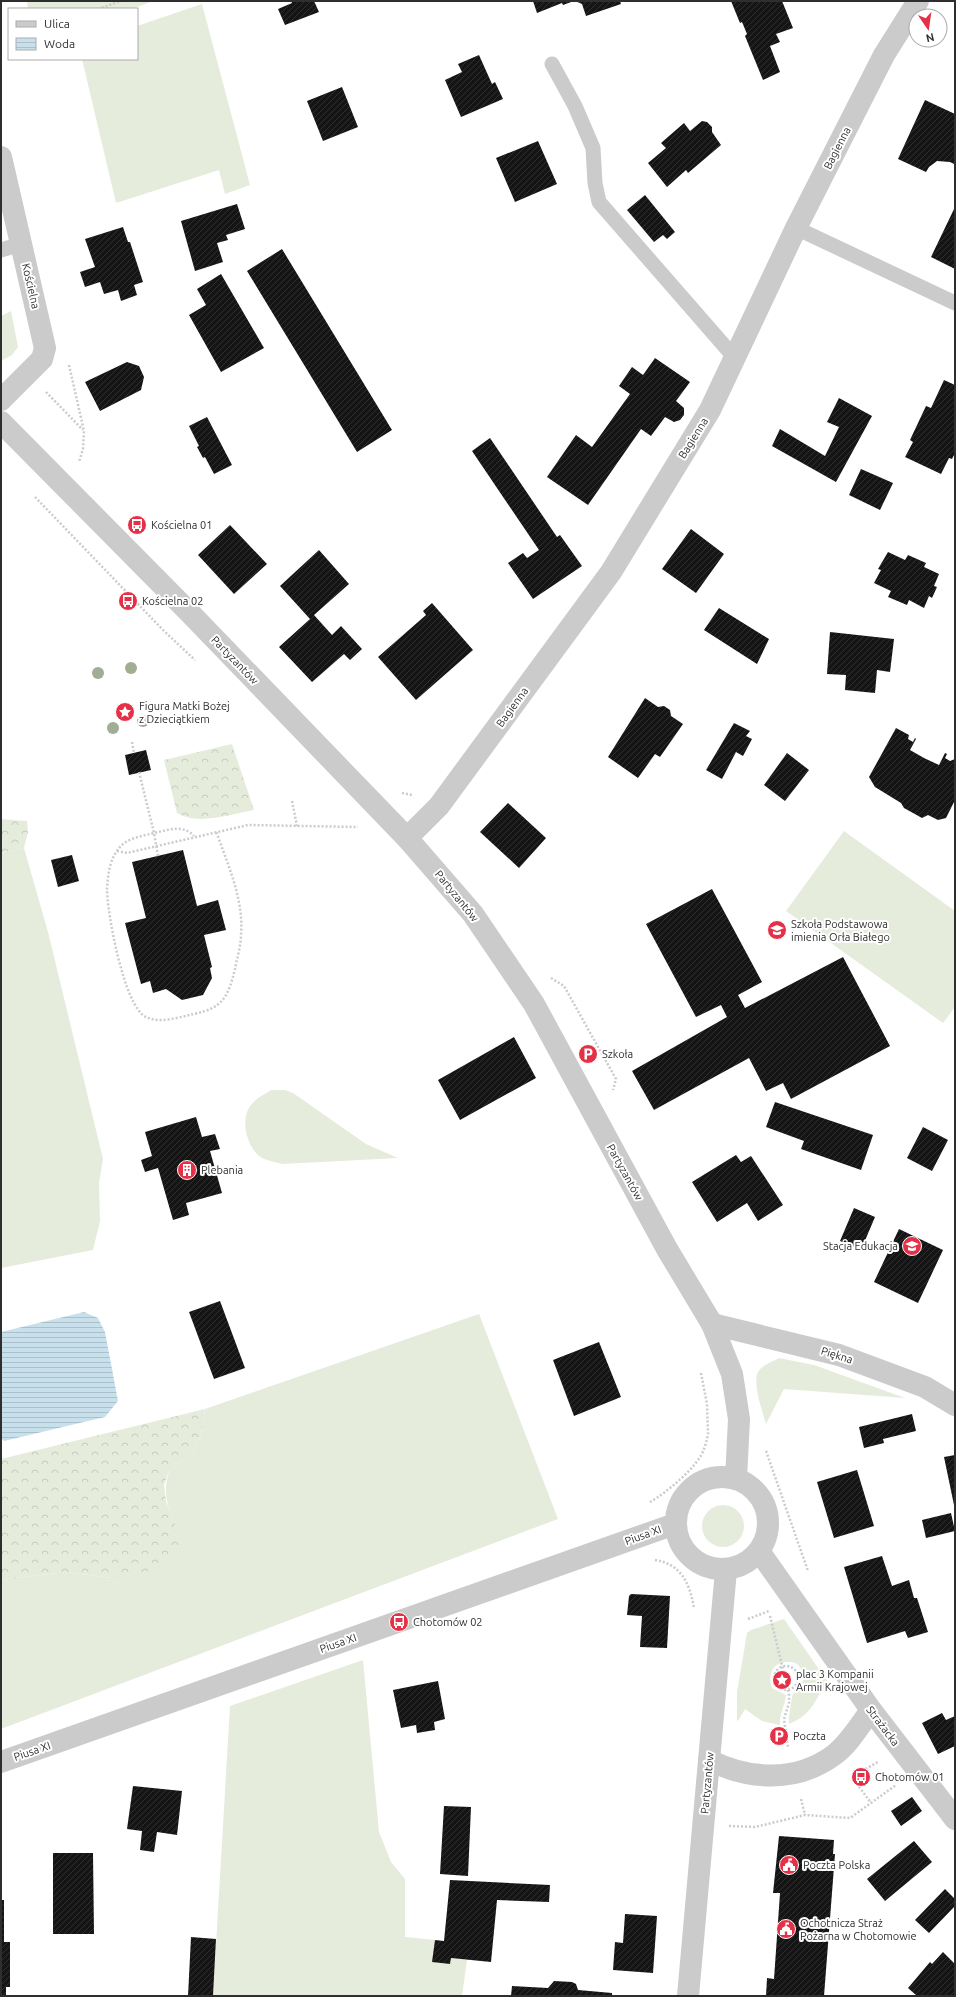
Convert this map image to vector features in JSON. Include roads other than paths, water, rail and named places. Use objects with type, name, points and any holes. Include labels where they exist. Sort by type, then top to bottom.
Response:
[{"type":"street","name":"Bagienna","points":[[407,838],[439,806],[611,572],[710,410],[796,228],[884,55],[918,1]]},
{"type":"street","name":"Kościelna","points":[[1,157],[11,247],[45,348],[42,359],[1,400]]},
{"type":"street","name":"Partyzantów","points":[[1,422],[187,610],[407,838],[473,914],[534,1004],[667,1248],[712,1324],[732,1374],[739,1419],[736,1479]]},
{"type":"street","name":"Piękna","points":[[712,1324],[839,1354],[925,1387],[955,1405]]},
{"type":"street","points":[[714,1477],[736,1479],[760,1497],[766,1511],[768,1531],[759,1552],[750,1560],[726,1570],[704,1565],[687,1555],[677,1538],[675,1524],[677,1508],[690,1488],[714,1477]]},
{"type":"street","name":"Piusa XI","points":[[1,1762],[675,1524]]},
{"type":"street","name":"Strażacka","points":[[759,1552],[871,1710],[955,1819]]},
{"type":"street","name":"Partyzantów","points":[[688,1996],[726,1570]]},
{"type":"street","points":[[709,1760],[727,1769],[751,1775],[779,1776],[811,1768],[835,1755],[871,1710]]},
{"type":"lane","points":[[552,64],[575,106],[593,148],[595,183],[599,202],[735,358]]},
{"type":"lane","points":[[796,228],[955,303]]},
{"type":"water","points":[[84,1312],[98,1318],[105,1332],[118,1401],[105,1417],[4,1441],[1,1438],[1,1332]]},
{"type":"place","name":"Kościelna 01","points":[[137,525]]},
{"type":"place","name":"Kościelna 02","points":[[128,601]]},
{"type":"place","name":"Figura Matki Bożej z Dzieciątkiem","points":[[125,712]]},
{"type":"place","name":"Szkoła Podstawowa imienia Orła Białego","points":[[777,930]]},
{"type":"place","name":"Szkoła","points":[[588,1054]]},
{"type":"place","name":"Plebania","points":[[187,1170]]},
{"type":"place","name":"Stacja Edukacja","points":[[912,1246]]},
{"type":"place","name":"Chotomów 02","points":[[399,1622]]},
{"type":"place","name":"plac 3 Kompanii Armii Krajowej","points":[[782,1680]]},
{"type":"place","name":"Poczta","points":[[779,1736]]},
{"type":"place","name":"Chotomów 01","points":[[861,1777]]},
{"type":"place","name":"Poczta Polska","points":[[789,1865]]},
{"type":"place","name":"Ochotnicza Straż Pożarna w Chotomowie","points":[[786,1929]]}]
